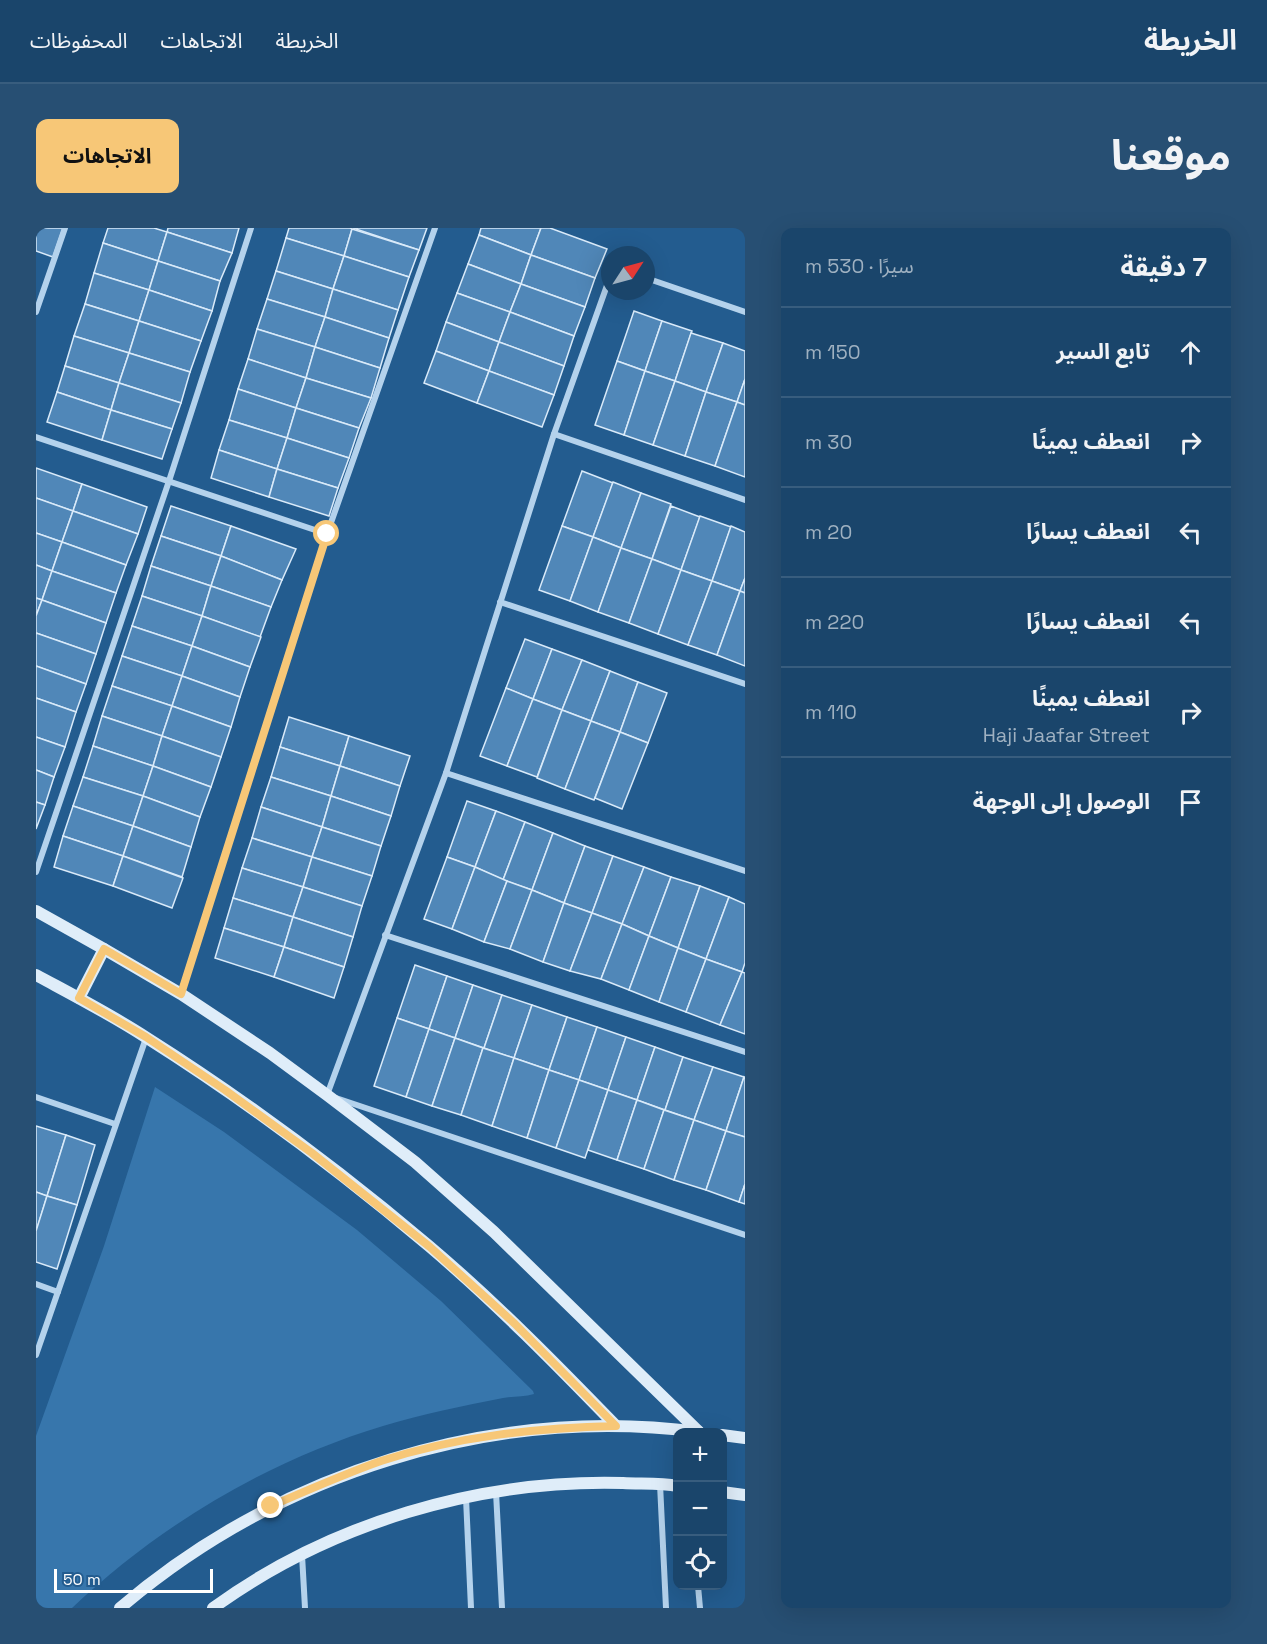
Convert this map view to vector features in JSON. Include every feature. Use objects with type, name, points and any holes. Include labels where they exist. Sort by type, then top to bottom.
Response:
[{"type":"street","points":[[36,312],[65,228]]},
{"type":"street","points":[[36,872],[169,481],[251,228]]},
{"type":"street","points":[[181,994],[327,534],[435,228]]},
{"type":"street","points":[[655,281],[745,312]]},
{"type":"street","points":[[327,1095],[446,773],[554,434],[602,300]]},
{"type":"street","points":[[554,434],[745,500]]},
{"type":"street","points":[[36,436],[327,534]]},
{"type":"street","points":[[501,602],[745,684]]},
{"type":"street","points":[[446,773],[745,871]]},
{"type":"street","points":[[36,911],[181,994],[270,1053],[414,1162],[494,1232],[698,1428]]},
{"type":"street","points":[[385,935],[745,1052]]},
{"type":"street","points":[[79,998],[104,949]]},
{"type":"street","points":[[36,975],[146,1037],[225,1090],[312,1153],[430,1247],[515,1324],[616,1426]]},
{"type":"street","points":[[36,1355],[146,1037]]},
{"type":"street","points":[[327,1095],[745,1235]]},
{"type":"street","points":[[36,1097],[115,1124]]},
{"type":"street","points":[[36,1284],[58,1292]]},
{"type":"street","points":[[120,1608],[169,1569],[219,1536],[271,1506],[382,1461],[500,1434],[560,1427],[616,1426],[673,1430]]},
{"type":"street","points":[[727,1435],[745,1437]]},
{"type":"street","points":[[213,1608],[234,1593],[302,1554],[370,1525],[443,1503],[517,1488],[593,1482],[673,1485]]},
{"type":"street","points":[[660,1484],[666,1608]]},
{"type":"street","points":[[496,1492],[502,1608]]},
{"type":"street","points":[[727,1493],[745,1495]]},
{"type":"street","points":[[466,1498],[471,1608]]},
{"type":"street","points":[[302,1554],[305,1608]]},
{"type":"street","points":[[698,1590],[699,1608]]},
{"type":"shaded area","points":[[155,1087],[224,1132],[357,1230],[441,1301],[534,1394],[473,1404],[398,1422],[340,1440],[298,1458],[257,1477],[178,1523],[141,1549],[72,1608],[36,1608],[36,1436],[104,1246]]},
{"type":"building","points":[[36,228],[63,228],[53,257],[36,251]]},
{"type":"building","points":[[108,228],[154,228],[167,232],[158,261],[103,243]]},
{"type":"building","points":[[168,228],[239,228],[232,253],[167,232]]},
{"type":"building","points":[[289,228],[352,229],[344,256],[286,238]]},
{"type":"building","points":[[353,228],[427,228],[419,250]]},
{"type":"building","points":[[481,228],[541,228],[531,255],[479,235]]},
{"type":"building","points":[[541,228],[550,228],[601,247],[601,264],[595,278],[531,255]]},
{"type":"building","points":[[352,229],[419,250],[409,277],[344,256]]},
{"type":"building","points":[[167,232],[232,253],[220,281],[158,261]]},
{"type":"building","points":[[479,235],[531,255],[521,284],[468,264]]},
{"type":"building","points":[[286,238],[344,256],[333,289],[276,271]]},
{"type":"building","points":[[103,243],[158,261],[149,290],[94,273]]},
{"type":"building","points":[[531,255],[595,278],[585,307],[521,284]]},
{"type":"building","points":[[344,256],[409,277],[398,310],[333,289]]},
{"type":"building","points":[[158,261],[220,281],[212,311],[149,290]]},
{"type":"building","points":[[468,264],[521,284],[510,312],[457,293]]},
{"type":"building","points":[[276,271],[333,289],[325,317],[267,299]]},
{"type":"building","points":[[94,273],[149,290],[139,321],[85,304]]},
{"type":"building","points":[[521,284],[585,307],[574,336],[510,312]]},
{"type":"building","points":[[333,289],[398,310],[389,338],[325,317]]},
{"type":"building","points":[[149,290],[212,311],[201,341],[139,321]]},
{"type":"building","points":[[457,293],[510,312],[499,342],[446,322]]},
{"type":"building","points":[[267,299],[325,317],[315,347],[257,329]]},
{"type":"building","points":[[85,304],[139,321],[129,353],[74,336]]},
{"type":"building","points":[[634,311],[662,321],[645,371],[617,361]]},
{"type":"building","points":[[510,312],[574,336],[564,366],[499,342]]},
{"type":"building","points":[[325,317],[389,338],[380,368],[315,347]]},
{"type":"building","points":[[139,321],[201,341],[190,372],[129,353]]},
{"type":"building","points":[[662,321],[692,331],[675,381],[645,371]]},
{"type":"building","points":[[446,322],[499,342],[489,371],[436,351]]},
{"type":"building","points":[[257,329],[315,347],[306,378],[248,359]]},
{"type":"building","points":[[691,333],[723,343],[706,392],[675,381]]},
{"type":"building","points":[[74,336],[129,353],[119,383],[65,366]]},
{"type":"building","points":[[499,342],[564,366],[554,395],[489,371]]},
{"type":"building","points":[[723,343],[745,351],[745,379],[737,402],[706,392]]},
{"type":"building","points":[[315,347],[380,368],[371,398],[306,378]]},
{"type":"building","points":[[436,351],[489,371],[477,403],[424,383]]},
{"type":"building","points":[[129,353],[190,372],[181,403],[119,383]]},
{"type":"building","points":[[248,359],[306,378],[296,408],[238,389]]},
{"type":"building","points":[[617,361],[645,371],[624,435],[595,425]]},
{"type":"building","points":[[65,366],[119,383],[111,410],[57,392]]},
{"type":"building","points":[[489,371],[554,395],[542,427],[477,403]]},
{"type":"building","points":[[645,371],[675,381],[653,445],[624,435]]},
{"type":"building","points":[[306,378],[371,398],[359,428],[296,408]]},
{"type":"building","points":[[745,379],[745,405],[737,402]]},
{"type":"building","points":[[675,381],[706,392],[685,456],[653,445]]},
{"type":"building","points":[[119,383],[181,403],[172,429],[111,410]]},
{"type":"building","points":[[238,389],[296,408],[287,438],[229,420]]},
{"type":"building","points":[[57,392],[111,410],[102,440],[47,422]]},
{"type":"building","points":[[706,392],[737,402],[715,466],[685,456]]},
{"type":"building","points":[[737,402],[745,405],[745,477],[715,466]]},
{"type":"building","points":[[296,408],[359,428],[349,458],[287,438]]},
{"type":"building","points":[[111,410],[172,429],[162,459],[102,440]]},
{"type":"building","points":[[229,420],[287,438],[277,469],[219,450]]},
{"type":"building","points":[[287,438],[349,458],[338,488],[277,469]]},
{"type":"building","points":[[219,450],[277,469],[269,497],[211,478]]},
{"type":"building","points":[[36,468],[82,484],[73,511],[36,498]]},
{"type":"building","points":[[277,469],[338,488],[329,516],[269,497]]},
{"type":"building","points":[[582,471],[613,483],[593,537],[562,526]]},
{"type":"building","points":[[613,482],[641,493],[621,548],[593,537]]},
{"type":"building","points":[[82,484],[147,507],[138,534],[73,511]]},
{"type":"building","points":[[641,493],[671,504],[652,559],[621,548]]},
{"type":"building","points":[[36,498],[73,511],[62,542],[36,533]]},
{"type":"building","points":[[171,506],[231,526],[221,556],[161,536]]},
{"type":"building","points":[[671,506],[700,517],[681,570],[652,559]]},
{"type":"building","points":[[73,511],[138,534],[126,565],[62,542]]},
{"type":"building","points":[[700,516],[731,527],[712,581],[681,570]]},
{"type":"building","points":[[231,526],[296,549],[282,580],[221,556]]},
{"type":"building","points":[[562,526],[593,537],[570,601],[539,590]]},
{"type":"building","points":[[731,526],[745,532],[745,578],[740,591],[712,581]]},
{"type":"building","points":[[36,533],[62,542],[52,571],[36,565]]},
{"type":"building","points":[[161,536],[221,556],[211,586],[151,566]]},
{"type":"building","points":[[593,537],[621,548],[598,612],[570,601]]},
{"type":"building","points":[[62,542],[126,565],[116,593],[52,571]]},
{"type":"building","points":[[621,548],[652,559],[629,623],[598,612]]},
{"type":"building","points":[[221,556],[282,580],[271,607],[211,586]]},
{"type":"building","points":[[652,559],[681,570],[658,634],[629,623]]},
{"type":"building","points":[[36,565],[52,571],[42,600],[36,598]]},
{"type":"building","points":[[151,566],[211,586],[202,616],[142,596]]},
{"type":"building","points":[[681,570],[712,581],[688,645],[658,634]]},
{"type":"building","points":[[52,571],[116,593],[106,623],[42,600]]},
{"type":"building","points":[[745,578],[745,593],[740,591]]},
{"type":"building","points":[[712,581],[740,591],[717,655],[688,645]]},
{"type":"building","points":[[211,586],[271,607],[260,637],[202,616]]},
{"type":"building","points":[[740,591],[745,593],[745,666],[717,655]]},
{"type":"building","points":[[142,596],[202,616],[192,646],[132,626]]},
{"type":"building","points":[[36,598],[42,600],[36,616]]},
{"type":"building","points":[[42,600],[106,623],[96,654],[36,633],[36,616]]},
{"type":"building","points":[[202,616],[261,637],[250,667],[192,646]]},
{"type":"building","points":[[132,626],[192,646],[182,676],[122,656]]},
{"type":"building","points":[[36,633],[96,654],[86,684],[36,666]]},
{"type":"building","points":[[525,639],[552,649],[533,699],[506,688]]},
{"type":"building","points":[[192,646],[250,667],[240,697],[182,676]]},
{"type":"building","points":[[552,649],[582,660],[562,710],[533,699]]},
{"type":"building","points":[[122,656],[182,676],[172,706],[112,686]]},
{"type":"building","points":[[582,660],[610,671],[591,721],[562,710]]},
{"type":"building","points":[[36,666],[86,684],[76,712],[36,698]]},
{"type":"building","points":[[610,671],[638,682],[620,732],[591,721]]},
{"type":"building","points":[[182,676],[240,697],[231,727],[172,706]]},
{"type":"building","points":[[638,682],[667,693],[648,743],[620,732]]},
{"type":"building","points":[[112,686],[172,706],[162,736],[102,716]]},
{"type":"building","points":[[506,688],[533,699],[507,766],[480,756]]},
{"type":"building","points":[[36,698],[76,712],[65,747],[36,737]]},
{"type":"building","points":[[533,699],[562,710],[537,777],[507,766]]},
{"type":"building","points":[[172,706],[231,727],[221,757],[162,736]]},
{"type":"building","points":[[562,710],[591,721],[565,789],[537,778]]},
{"type":"building","points":[[102,716],[162,736],[153,766],[93,746]]},
{"type":"building","points":[[289,717],[349,736],[340,766],[280,747]]},
{"type":"building","points":[[591,721],[620,732],[594,800],[565,789]]},
{"type":"building","points":[[620,732],[648,743],[622,809],[595,798]]},
{"type":"building","points":[[162,736],[221,757],[211,787],[153,766]]},
{"type":"building","points":[[349,736],[410,756],[400,786],[340,766]]},
{"type":"building","points":[[36,737],[65,747],[54,777],[36,770]]},
{"type":"building","points":[[93,746],[153,766],[143,796],[83,777]]},
{"type":"building","points":[[280,747],[340,766],[331,796],[271,777]]},
{"type":"building","points":[[153,766],[211,787],[200,817],[143,796]]},
{"type":"building","points":[[340,766],[400,786],[391,816],[331,796]]},
{"type":"building","points":[[36,770],[54,777],[45,805],[36,802]]},
{"type":"building","points":[[83,777],[143,796],[133,826],[73,806]]},
{"type":"building","points":[[271,777],[331,796],[322,827],[261,807]]},
{"type":"building","points":[[143,796],[200,817],[191,847],[133,826]]},
{"type":"building","points":[[331,796],[391,816],[381,846],[322,827]]},
{"type":"building","points":[[467,801],[496,811],[475,867],[447,857]]},
{"type":"building","points":[[36,802],[45,805],[36,829]]},
{"type":"building","points":[[73,806],[133,826],[123,856],[63,836]]},
{"type":"building","points":[[261,807],[322,827],[312,857],[252,838]]},
{"type":"building","points":[[496,811],[525,822],[503,880],[475,867]]},
{"type":"building","points":[[525,822],[553,833],[532,890],[503,880]]},
{"type":"building","points":[[133,826],[191,847],[182,877],[123,856]]},
{"type":"building","points":[[322,827],[381,846],[372,876],[312,857]]},
{"type":"building","points":[[553,833],[585,846],[564,903],[532,890]]},
{"type":"building","points":[[63,836],[123,856],[113,886],[54,867]]},
{"type":"building","points":[[252,838],[312,857],[303,887],[242,868]]},
{"type":"building","points":[[585,846],[613,856],[592,913],[564,903]]},
{"type":"building","points":[[123,856],[183,878],[172,908],[113,886]]},
{"type":"building","points":[[613,856],[644,867],[622,924],[592,913]]},
{"type":"building","points":[[312,857],[372,876],[362,906],[303,887]]},
{"type":"building","points":[[447,857],[475,867],[452,929],[424,919]]},
{"type":"building","points":[[475,867],[507,881],[484,942],[452,929]]},
{"type":"building","points":[[644,867],[671,877],[649,936],[622,924]]},
{"type":"building","points":[[242,868],[303,887],[293,917],[233,898]]},
{"type":"building","points":[[671,877],[700,886],[678,948],[649,936]]},
{"type":"building","points":[[507,881],[532,890],[510,949],[484,942]]},
{"type":"building","points":[[700,886],[729,897],[706,959],[678,948]]},
{"type":"building","points":[[303,887],[362,906],[353,937],[293,917]]},
{"type":"building","points":[[532,890],[564,903],[543,962],[510,949]]},
{"type":"building","points":[[729,897],[745,904],[745,963],[742,972],[706,959]]},
{"type":"building","points":[[233,898],[293,917],[284,947],[224,928]]},
{"type":"building","points":[[564,903],[592,913],[570,971],[543,962]]},
{"type":"building","points":[[592,913],[622,924],[601,979],[570,971]]},
{"type":"building","points":[[293,917],[353,937],[344,967],[284,947]]},
{"type":"building","points":[[622,924],[649,936],[629,990],[601,979]]},
{"type":"building","points":[[224,928],[284,947],[274,977],[215,958]]},
{"type":"building","points":[[649,936],[678,948],[659,1002],[629,990]]},
{"type":"building","points":[[284,947],[344,967],[334,998],[274,977]]},
{"type":"building","points":[[678,948],[706,959],[686,1012],[659,1002]]},
{"type":"building","points":[[706,959],[742,972],[720,1025],[686,1012]]},
{"type":"building","points":[[415,965],[447,976],[429,1029],[397,1018]]},
{"type":"building","points":[[742,972],[745,973],[745,1034],[720,1025]]},
{"type":"building","points":[[447,976],[473,985],[455,1038],[429,1029]]},
{"type":"building","points":[[473,985],[502,995],[484,1048],[455,1038]]},
{"type":"building","points":[[502,995],[532,1005],[514,1058],[484,1048]]},
{"type":"building","points":[[532,1005],[567,1017],[549,1070],[514,1058]]},
{"type":"building","points":[[567,1017],[597,1027],[579,1080],[549,1070]]},
{"type":"building","points":[[397,1018],[429,1029],[406,1097],[374,1086]]},
{"type":"building","points":[[597,1027],[626,1037],[608,1090],[579,1080]]},
{"type":"building","points":[[429,1029],[455,1038],[432,1106],[406,1097]]},
{"type":"building","points":[[626,1037],[655,1047],[637,1100],[608,1090]]},
{"type":"building","points":[[455,1038],[483,1048],[461,1115],[432,1106]]},
{"type":"building","points":[[655,1047],[683,1057],[665,1110],[637,1100]]},
{"type":"building","points":[[483,1048],[514,1058],[492,1126],[461,1115]]},
{"type":"building","points":[[683,1057],[713,1067],[694,1120],[665,1110]]},
{"type":"building","points":[[514,1058],[549,1070],[527,1138],[492,1126]]},
{"type":"building","points":[[713,1067],[744,1077],[726,1131],[694,1120]]},
{"type":"building","points":[[549,1070],[579,1080],[556,1148],[527,1138]]},
{"type":"building","points":[[745,1078],[745,1137],[726,1131]]},
{"type":"building","points":[[579,1080],[608,1090],[585,1158],[556,1148]]},
{"type":"building","points":[[608,1090],[637,1100],[617,1160],[588,1150]]},
{"type":"building","points":[[637,1100],[664,1110],[644,1169],[617,1160]]},
{"type":"building","points":[[664,1110],[694,1120],[674,1180],[644,1169]]},
{"type":"building","points":[[694,1120],[726,1131],[706,1190],[674,1180]]},
{"type":"building","points":[[36,1126],[66,1135],[47,1196],[36,1192]]},
{"type":"building","points":[[726,1131],[745,1137],[745,1184],[739,1202],[706,1190]]},
{"type":"building","points":[[66,1135],[95,1145],[77,1205],[47,1196]]},
{"type":"building","points":[[745,1184],[745,1204],[739,1202]]},
{"type":"building","points":[[36,1192],[47,1196],[36,1232]]},
{"type":"building","points":[[47,1196],[77,1205],[57,1269],[36,1262],[36,1231]]},
{"type":"route","points":[[271,1506],[382,1461],[441,1445],[500,1434],[560,1427],[616,1426],[515,1324],[430,1247],[312,1153],[225,1090],[146,1037],[79,998],[104,949],[181,994],[327,534]]}]
